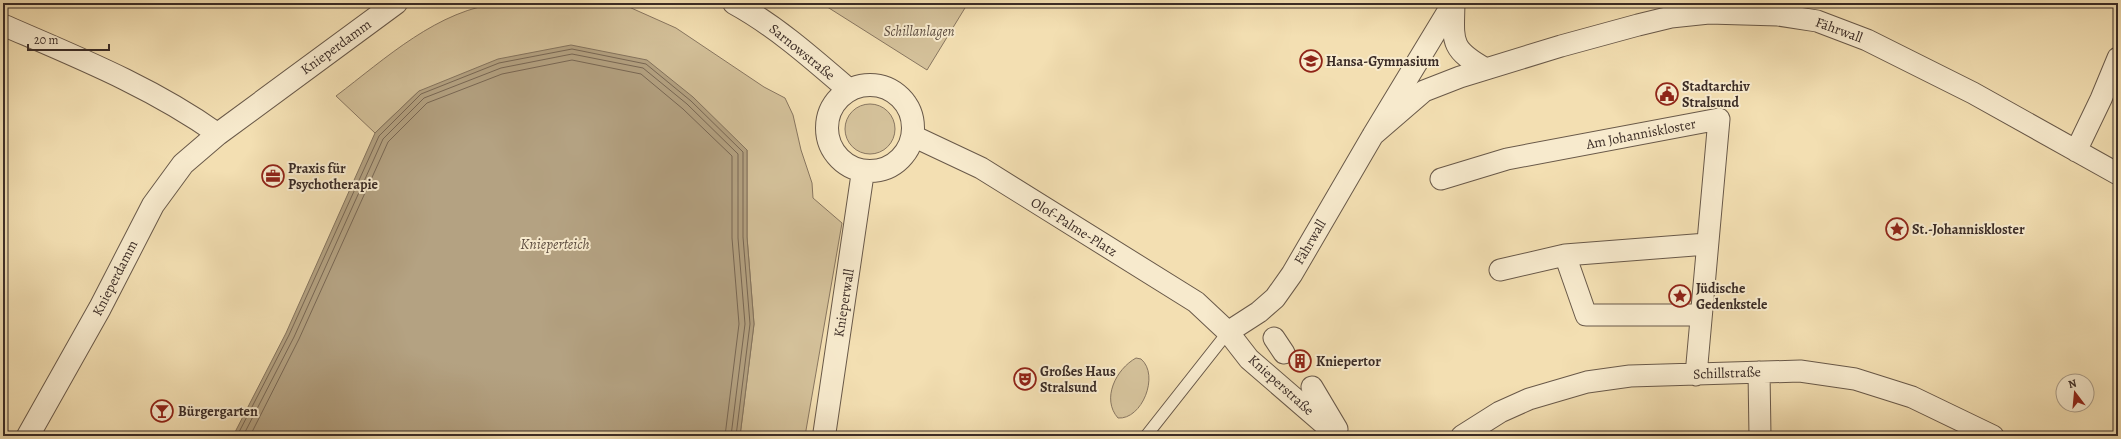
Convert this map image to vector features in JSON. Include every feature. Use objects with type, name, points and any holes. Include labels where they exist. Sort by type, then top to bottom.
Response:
[{"type":"street","name":"Knieperdamm","points":[[28,436],[100,308],[153,205],[183,164],[218,134],[396,3]]},
{"type":"street","name":"Sarnowstraße","points":[[734,3],[754,14],[788,39],[849,90]]},
{"type":"street","name":"Fährwall","points":[[1454,3],[1454,41],[1468,59],[1486,69]]},
{"type":"street","name":"Fährwall","points":[[1228,332],[1259,312],[1275,298],[1292,274],[1373,135],[1454,3]]},
{"type":"street","name":"Fährwall","points":[[1373,135],[1424,91],[1486,69],[1638,25],[1671,17],[1709,13],[1778,15],[1817,20],[1867,40],[1973,94],[2118,174]]},
{"type":"street","points":[[3,25],[122,76],[195,117],[218,134]]},
{"type":"street","points":[[2076,151],[2101,99],[2118,58]]},
{"type":"street","points":[[876,85],[889,90],[900,98],[909,109],[913,122],[912,136],[908,148],[900,159],[889,167],[876,171],[863,171],[850,167],[839,159],[831,148],[827,136],[827,122],[831,110],[838,98],[849,90],[862,86],[876,85]]},
{"type":"street","name":"Am Johanniskloster","points":[[1441,179],[1507,159],[1719,119],[1696,375]]},
{"type":"street","name":"Olof-Palme-Platz","points":[[912,136],[980,168],[1196,302],[1228,332]]},
{"type":"street","name":"Knieperwall","points":[[824,436],[863,171]]},
{"type":"street","points":[[1500,270],[1565,254],[1708,244]]},
{"type":"street","points":[[1565,254],[1586,315],[1701,315]]},
{"type":"street","name":"Knieperstraße","points":[[1228,332],[1250,359],[1339,436]]},
{"type":"street","name":"Schillstraße","points":[[1462,436],[1500,412],[1522,402],[1587,382],[1630,376],[1800,371],[1855,379],[1912,397],[1993,436]]},
{"type":"street","points":[[1759,372],[1760,436]]},
{"type":"street","name":"Knieperstraße","points":[[1312,387],[1339,436]]},
{"type":"lane","points":[[1146,436],[1228,332]]},
{"type":"green space","points":[[502,3],[620,3],[676,28],[764,87],[785,98],[793,115],[801,150],[812,183],[813,198],[842,223],[805,436],[740,436],[754,324],[747,237],[747,150],[419,91],[375,133],[336,96],[393,52],[434,25],[479,7]]},
{"type":"green space","name":"Schillanlagen","points":[[821,3],[968,3],[927,70]]},
{"type":"green space","points":[[870,104],[880,106],[888,111],[893,119],[895,129],[893,139],[888,147],[880,152],[870,154],[860,152],[852,147],[847,139],[845,129],[847,119],[852,111],[860,106]]},
{"type":"green space","points":[[1136,358],[1141,359],[1146,366],[1149,375],[1146,395],[1134,412],[1127,417],[1118,418],[1113,410],[1111,402],[1113,385],[1122,369]]},
{"type":"water","name":"Knieperteich","points":[[571,45],[647,60],[693,97],[747,150],[747,237],[754,324],[740,436],[233,436],[286,333],[375,133],[419,91],[498,59]]},
{"type":"place","name":"Hansa-Gymnasium","points":[[1311,61]]},
{"type":"place","name":"Stadtarchiv Stralsund","points":[[1667,94]]},
{"type":"place","name":"Praxis für Psychotherapie","points":[[273,176]]},
{"type":"place","name":"St.-Johanniskloster","points":[[1897,229]]},
{"type":"place","name":"Jüdische Gedenkstele","points":[[1680,296]]},
{"type":"place","name":"Kniepertor","points":[[1300,361]]},
{"type":"place","name":"Großes Haus Stralsund","points":[[1025,379]]},
{"type":"place","name":"Bürgergarten","points":[[162,411]]}]
